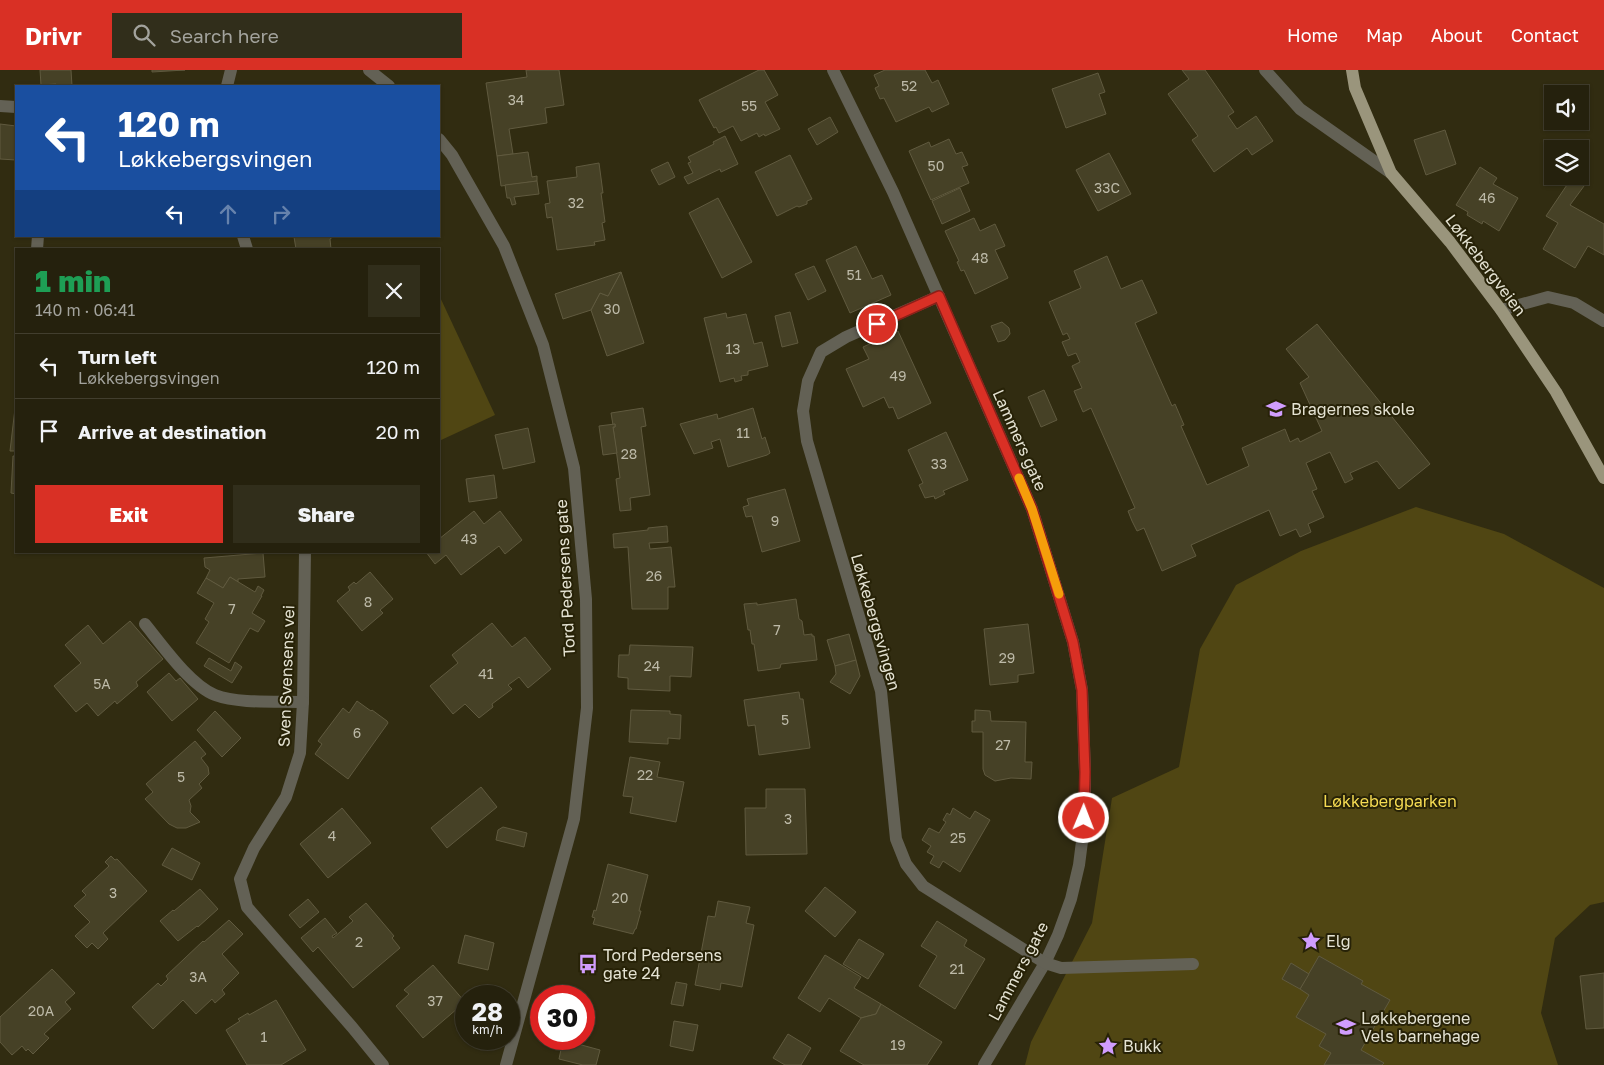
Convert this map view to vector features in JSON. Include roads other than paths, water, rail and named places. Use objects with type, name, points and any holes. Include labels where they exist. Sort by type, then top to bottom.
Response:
[{"type":"main road","name":"Løkkebergveien","points":[[1352,70],[1355,88],[1391,173],[1450,242],[1501,310],[1556,392],[1604,478]]},
{"type":"street","points":[[227,85],[231,70]]},
{"type":"street","points":[[370,70],[387,85]]},
{"type":"street","name":"Lammers gate","points":[[833,70],[893,192],[1032,509],[1073,642],[1082,690],[1085,772],[1084,818],[1079,865],[1071,899],[1058,935],[1045,963],[984,1065]]},
{"type":"street","points":[[1265,70],[1300,110],[1391,173]]},
{"type":"street","points":[[0,106],[15,107]]},
{"type":"street","name":"Tord Pedersens gate","points":[[440,140],[452,155],[504,246],[543,345],[574,468],[586,599],[586,708],[574,819],[506,1065]]},
{"type":"street","name":"Løkkebergsvingen","points":[[939,296],[846,337],[822,352],[808,381],[803,411],[807,441],[881,691],[896,839],[906,864],[923,886],[1045,963]]},
{"type":"street","points":[[1501,310],[1548,296],[1574,303],[1604,321]]},
{"type":"street","name":"Sven Svensens vei","points":[[305,553],[303,702],[300,753],[286,797],[254,848],[240,879],[247,907],[383,1065]]},
{"type":"street","points":[[145,624],[184,670],[198,684],[215,695],[239,700],[303,702]]},
{"type":"street","points":[[1045,963],[1061,968],[1194,964]]},
{"type":"place","name":"Bragernes skole","points":[[1276,409]]},
{"type":"place","name":"Elg","points":[[1311,941]]},
{"type":"place","name":"Tord Pedersens gate 24","points":[[588,964]]},
{"type":"place","name":"Løkkebergene Vels barnehage","points":[[1346,1027]]},
{"type":"place","name":"Bukk","points":[[1108,1046]]},
{"type":"park label","name":"Løkkebergparken","points":[[1390,801]]}]
